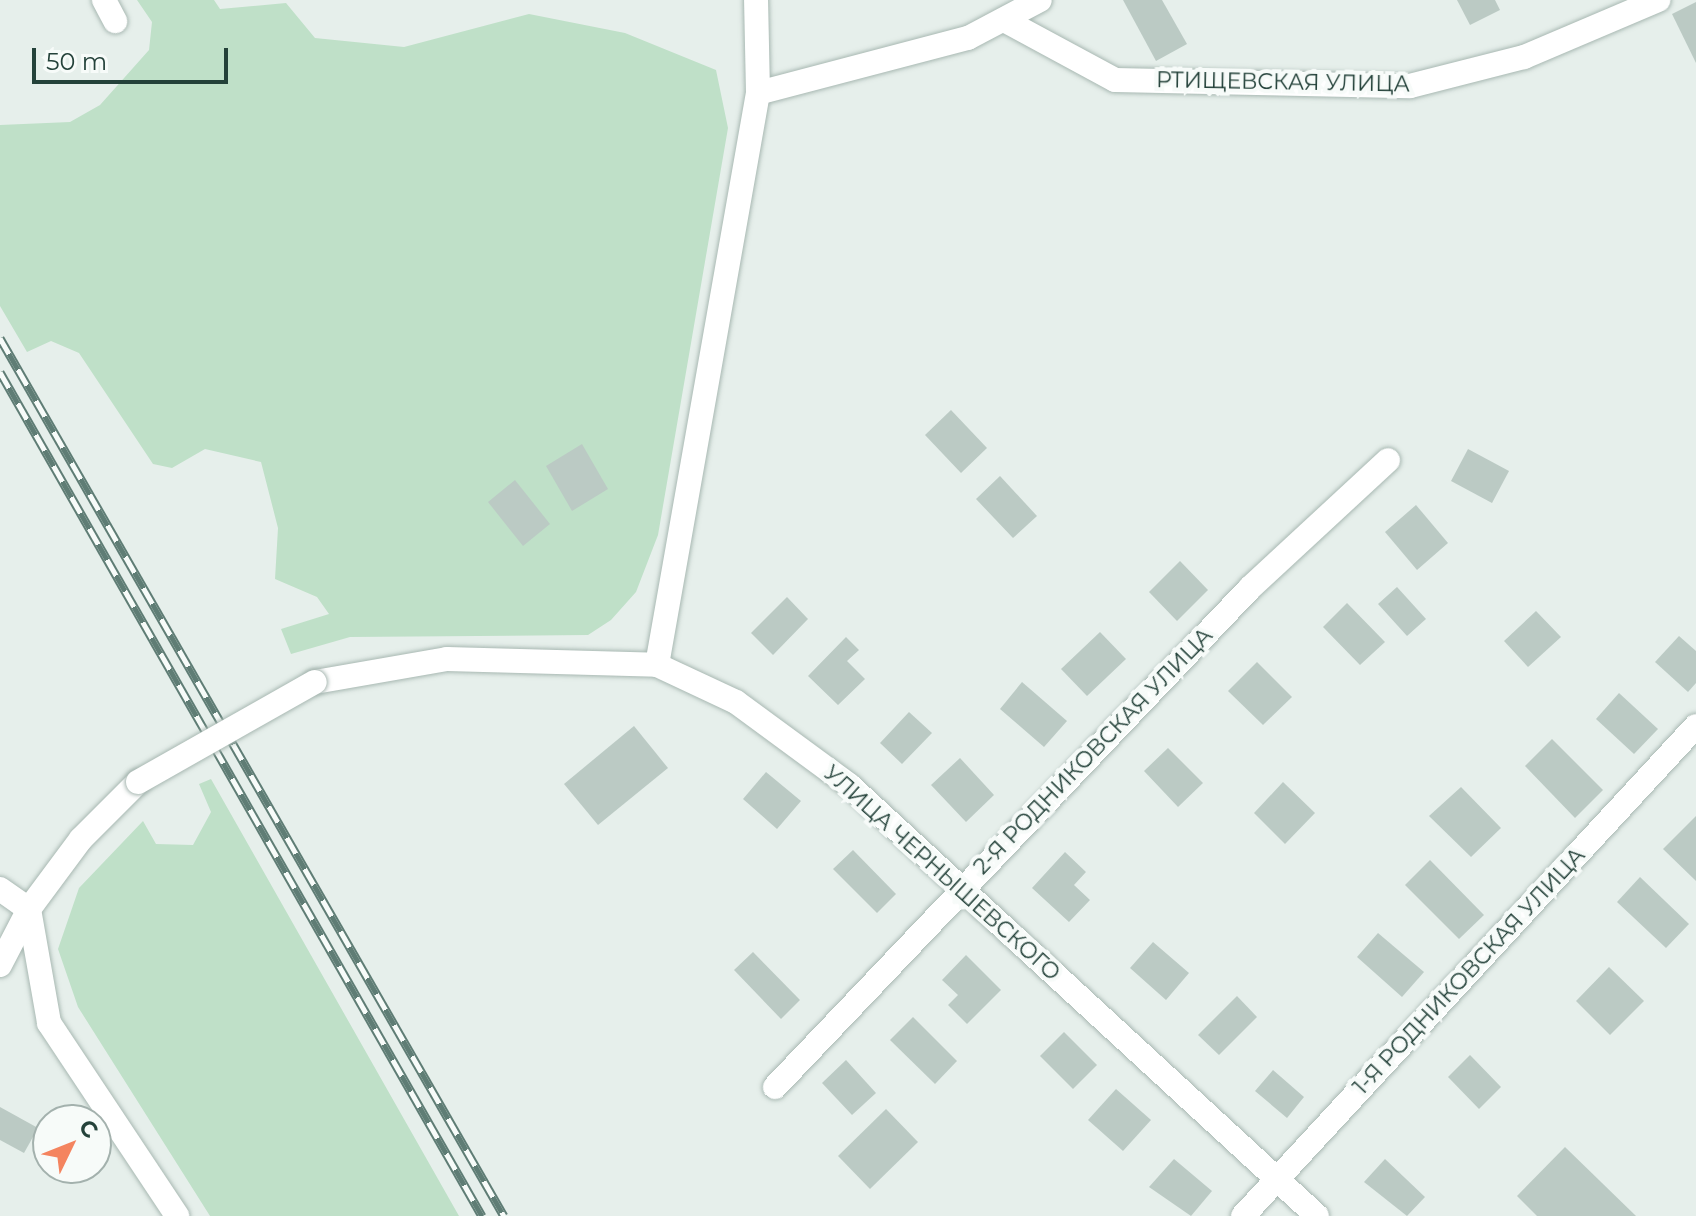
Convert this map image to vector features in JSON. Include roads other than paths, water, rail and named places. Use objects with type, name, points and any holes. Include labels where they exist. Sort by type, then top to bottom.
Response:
[{"type":"street","points":[[657,665],[758,93],[756,0]]},
{"type":"street","points":[[758,93],[968,38],[1040,0]]},
{"type":"street","name":"РТИЩЕВСКАЯ УЛИЦА","points":[[1004,20],[1115,80],[1410,86],[1524,57],[1658,0]]},
{"type":"street","name":"2-Я РОДНИКОВСКАЯ УЛИЦА","points":[[775,1087],[960,887],[1250,588],[1388,460]]},
{"type":"street","name":"УЛИЦА ЧЕРНЫШЕВСКОГО","points":[[0,965],[29,909],[81,839],[138,782],[315,682],[447,659],[657,665],[761,718],[849,785],[1317,1216]]},
{"type":"street","name":"1-Я РОДНИКОВСКАЯ УЛИЦА","points":[[1243,1216],[1696,726]]},
{"type":"street","points":[[0,889],[29,909],[49,1023],[177,1216]]},
{"type":"railway","points":[[0,338],[504,1216]]},
{"type":"railway","points":[[0,372],[482,1216]]}]
